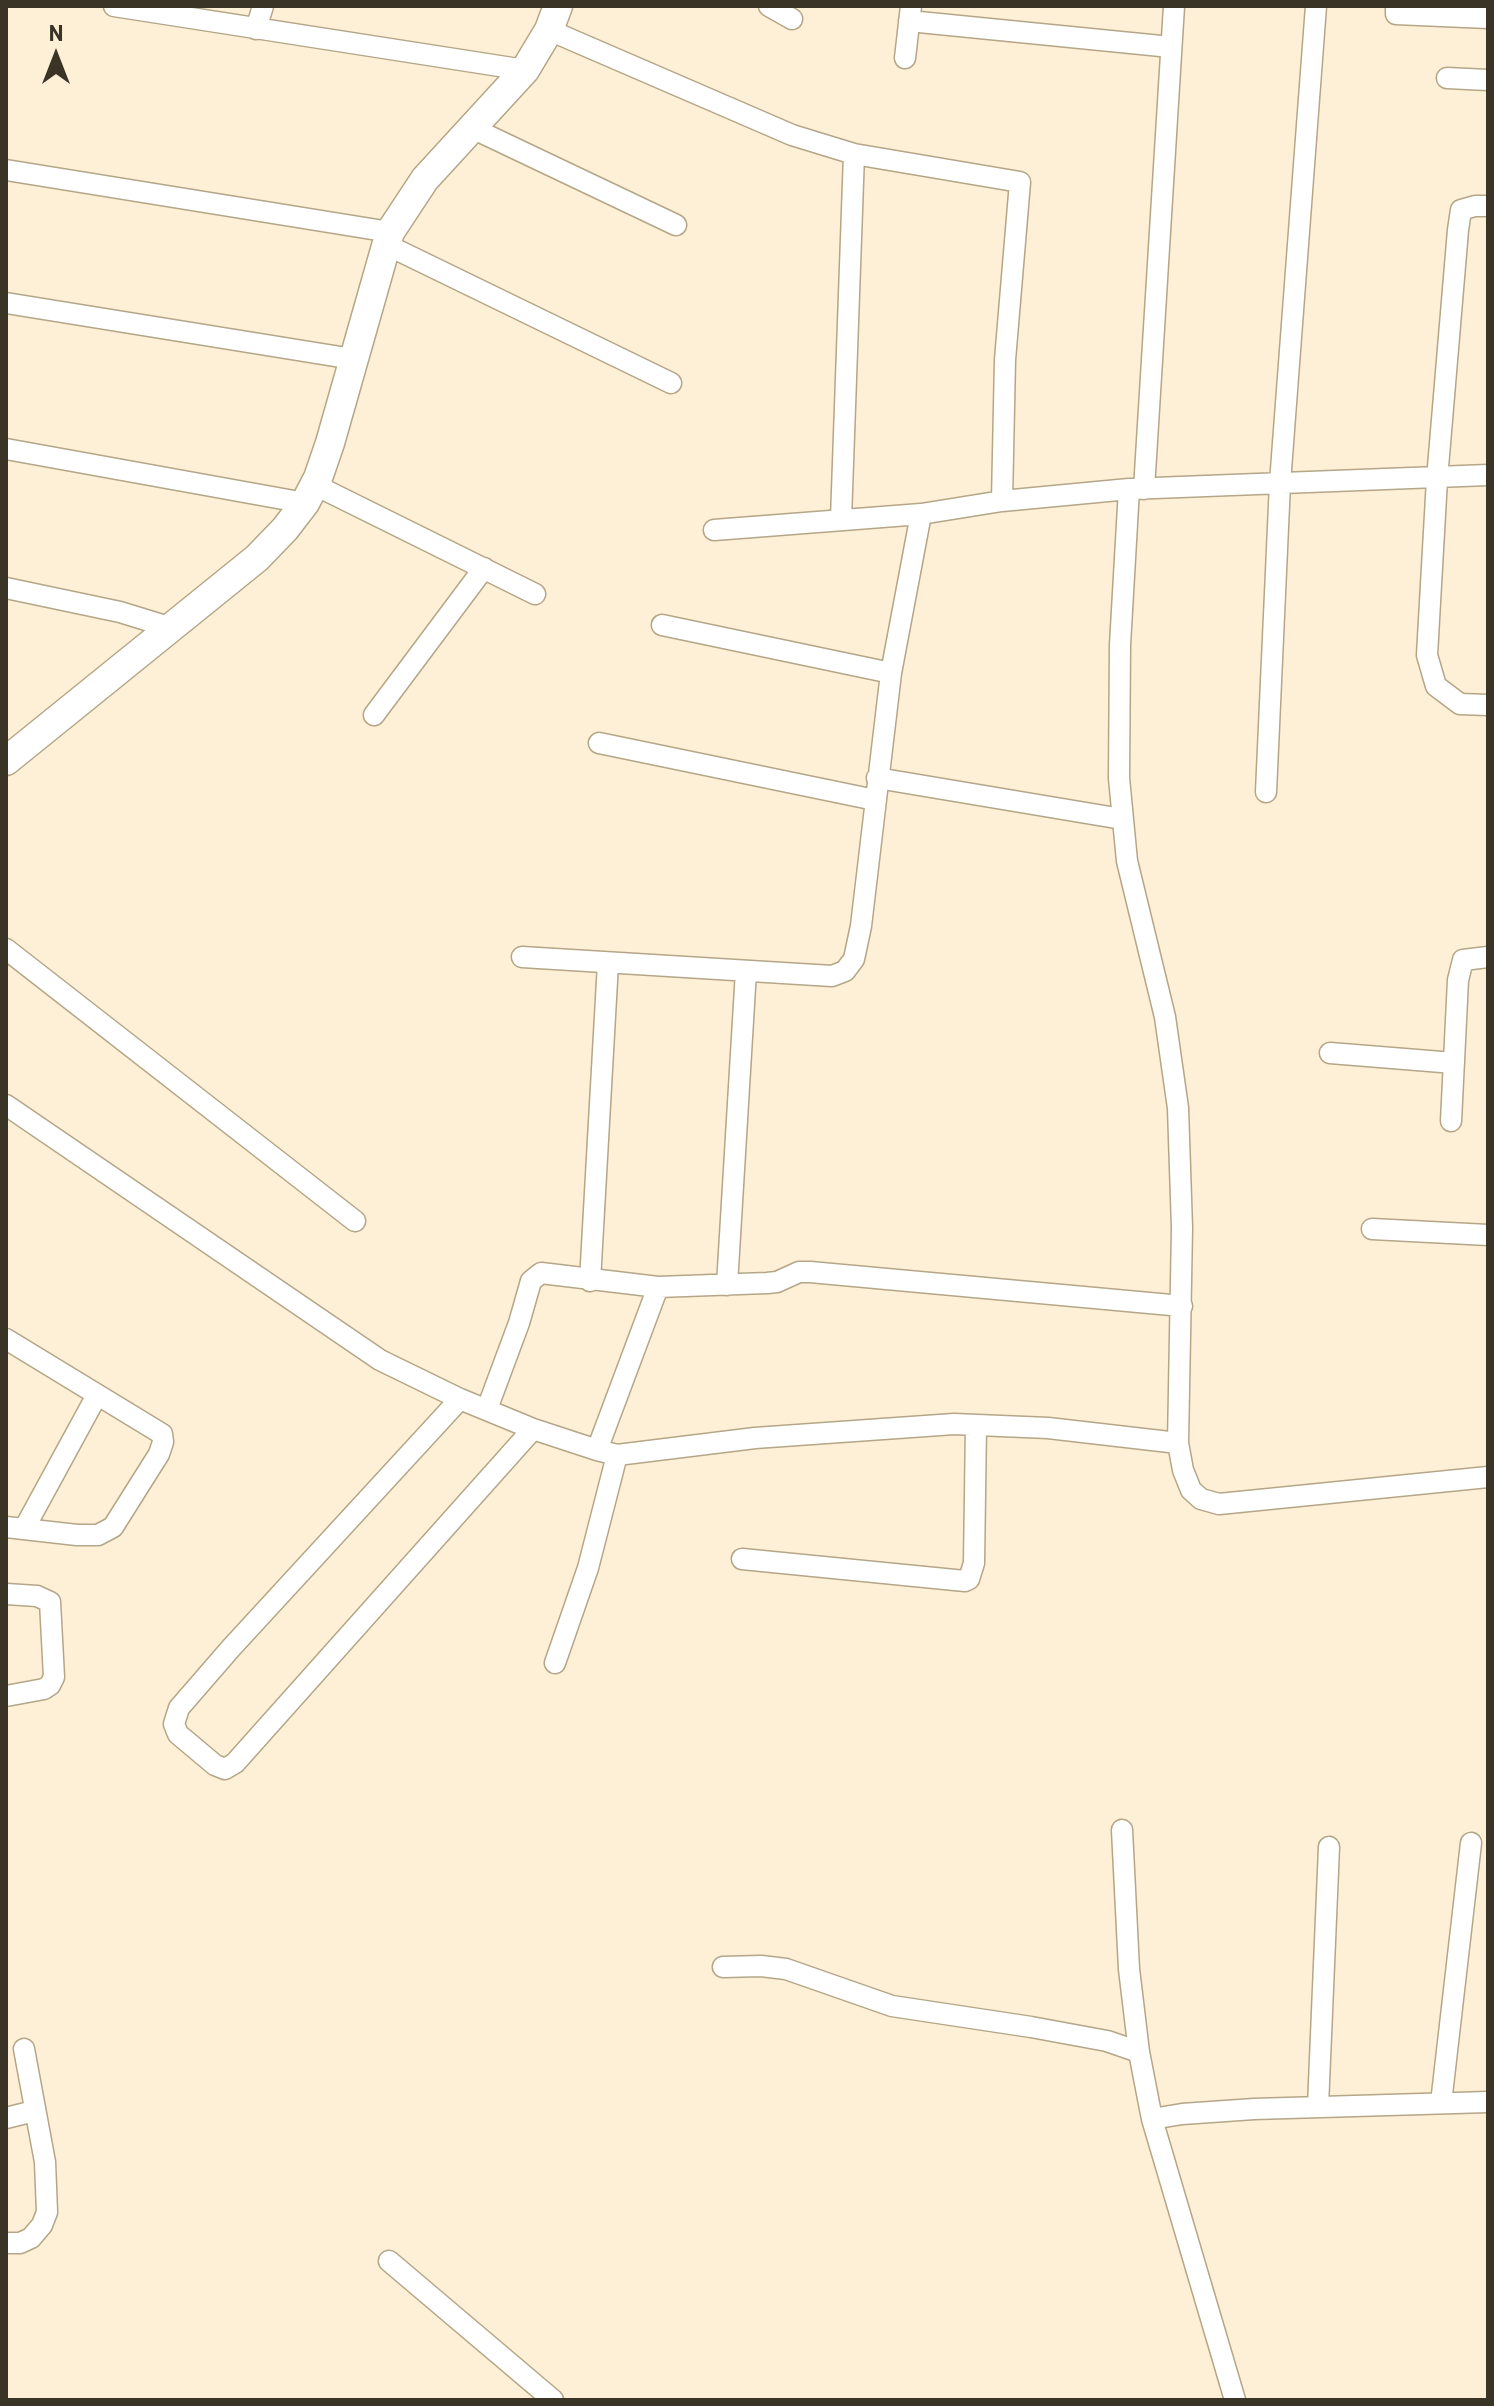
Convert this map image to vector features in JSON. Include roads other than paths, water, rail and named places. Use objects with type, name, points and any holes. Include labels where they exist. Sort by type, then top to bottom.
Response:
[{"type":"street","points":[[256,29],[263,6]]},
{"type":"street","points":[[769,6],[792,19]]},
{"type":"street","points":[[1174,6],[1137,489],[1120,645],[1119,778],[1127,861],[1165,1017],[1179,1123],[1182,1306],[1178,1443],[1183,1470],[1191,1490],[1201,1499],[1219,1504],[1488,1477]]},
{"type":"street","points":[[1266,792],[1280,483],[1316,6]]},
{"type":"street","points":[[1396,6],[1396,14],[1488,18]]},
{"type":"street","points":[[125,7],[525,70]]},
{"type":"street","points":[[905,58],[910,13],[1171,47]]},
{"type":"street","points":[[6,761],[257,558],[285,529],[310,494],[330,443],[388,238],[425,179],[525,70],[553,18],[755,121],[854,154],[1020,182],[1005,360],[1002,501]]},
{"type":"street","points":[[1447,78],[1488,80]]},
{"type":"street","points":[[472,128],[676,225]]},
{"type":"street","points":[[841,519],[854,154]]},
{"type":"street","points":[[6,170],[388,238],[671,383]]},
{"type":"street","points":[[1488,206],[1461,210],[1437,479],[1427,655],[1436,686],[1460,704],[1488,705]]},
{"type":"street","points":[[6,303],[353,359]]},
{"type":"street","points":[[6,449],[310,494],[484,568],[535,594]]},
{"type":"street","points":[[714,530],[921,514],[1002,501],[1137,489],[1488,475]]},
{"type":"street","points":[[522,957],[832,976],[845,971],[854,959],[861,926],[891,673],[921,514]]},
{"type":"street","points":[[374,715],[484,568]]},
{"type":"street","points":[[6,588],[120,612],[172,628]]},
{"type":"street","points":[[662,625],[891,673]]},
{"type":"street","points":[[599,743],[875,800]]},
{"type":"street","points":[[877,778],[1122,819]]},
{"type":"street","points":[[6,949],[355,1221]]},
{"type":"street","points":[[1451,1121],[1458,980],[1463,960],[1488,957]]},
{"type":"street","points":[[590,1281],[608,963]]},
{"type":"street","points":[[727,1285],[746,971]]},
{"type":"street","points":[[1330,1053],[1454,1063]]},
{"type":"street","points":[[6,1105],[380,1360],[460,1399],[533,1429],[607,1453],[954,1424],[1048,1428],[1178,1443]]},
{"type":"street","points":[[1372,1229],[1488,1235]]},
{"type":"street","points":[[487,1409],[534,1276],[541,1273],[658,1287],[777,1282],[799,1272],[810,1272],[1182,1306]]},
{"type":"street","points":[[555,1663],[588,1568],[607,1453],[658,1287]]},
{"type":"street","points":[[6,1339],[162,1434],[163,1442],[159,1454],[113,1527],[98,1535],[15,1528],[97,1395]]},
{"type":"street","points":[[460,1399],[179,1708],[174,1724],[178,1734],[215,1765],[225,1769],[235,1763],[533,1429]]},
{"type":"street","points":[[742,1559],[969,1579],[974,1563],[976,1425]]},
{"type":"street","points":[[6,1594],[37,1596],[50,1602],[54,1677],[44,1689],[6,1696]]},
{"type":"street","points":[[1122,1830],[1129,1969],[1139,2052],[1152,2119],[1235,2400]]},
{"type":"street","points":[[1441,2103],[1471,1843]]},
{"type":"street","points":[[1318,2106],[1329,1847]]},
{"type":"street","points":[[723,1967],[786,1969],[892,2006],[1107,2041],[1139,2052]]},
{"type":"street","points":[[6,2243],[20,2243],[31,2238],[42,2225],[47,2212],[45,2162],[24,2049]]},
{"type":"street","points":[[1152,2119],[1182,2114],[1318,2106],[1488,2102]]},
{"type":"street","points":[[6,2118],[34,2111]]},
{"type":"street","points":[[389,2261],[553,2400]]}]
